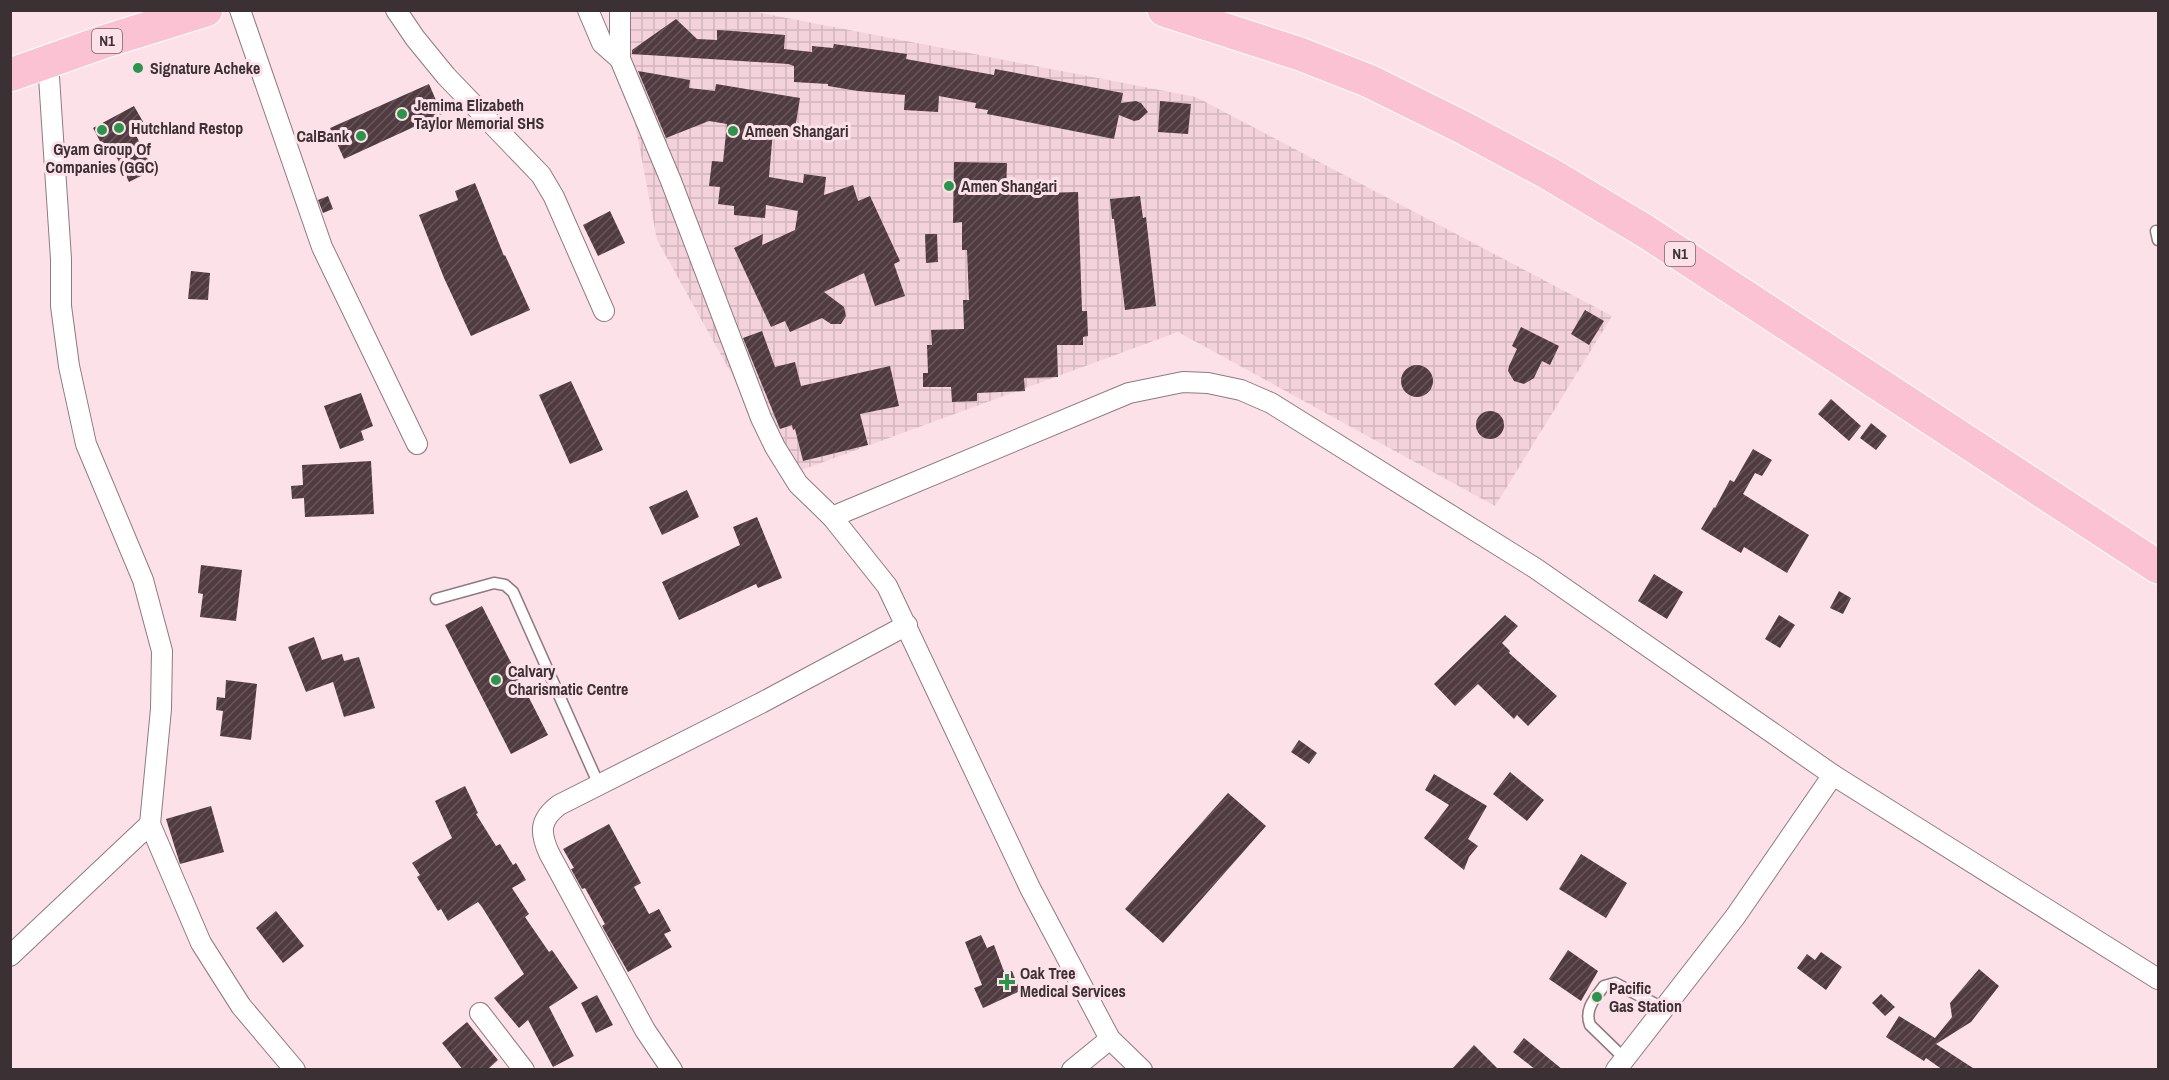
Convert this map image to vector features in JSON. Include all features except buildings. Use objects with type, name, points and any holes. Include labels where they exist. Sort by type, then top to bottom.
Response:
[{"type":"highway","name":"N1","points":[[10,75],[103,42],[206,10]]},
{"type":"highway","name":"N1","points":[[1164,10],[1300,54],[1369,81],[1548,173],[1645,231],[2158,567]]},
{"type":"street","points":[[240,10],[322,247],[417,444]]},
{"type":"street","points":[[396,10],[446,76],[541,175],[554,197],[604,311]]},
{"type":"street","points":[[588,10],[602,43],[620,59]]},
{"type":"street","points":[[620,10],[620,59],[671,181],[761,418],[775,447],[798,484],[831,517],[887,586],[1030,888],[1110,1039],[1143,1070]]},
{"type":"street","points":[[48,62],[62,259],[61,306],[69,366],[86,444],[143,580],[162,651],[161,709],[150,824],[201,943],[241,1006],[295,1070]]},
{"type":"street","points":[[831,517],[1129,393],[1183,382],[1208,383],[1241,390],[1270,403],[1536,568],[1833,775],[2158,979]]},
{"type":"street","points":[[672,1070],[645,1030],[542,838],[542,826],[549,812],[907,625]]},
{"type":"street","points":[[1621,1064],[1735,917],[1833,775]]},
{"type":"street","points":[[10,956],[150,824]]},
{"type":"street","points":[[480,1012],[524,1070]]},
{"type":"street","points":[[1072,1070],[1110,1039]]},
{"type":"lane","points":[[435,599],[495,583],[505,585],[513,592],[599,785]]},
{"type":"lane","points":[[1621,1064],[1587,1017],[1588,1010],[1604,986],[1615,983],[1665,1009]]},
{"type":"shaded area","points":[[614,11],[751,11],[1196,97],[1612,316],[1495,506],[1178,332],[788,475],[657,240]]},
{"type":"place","name":"Signature Acheke","points":[[138,68]]},
{"type":"place","name":"Jemima Elizabeth Taylor Memorial SHS","points":[[402,114]]},
{"type":"place","name":"Hutchland Restop","points":[[119,128]]},
{"type":"place","name":"Gyam Group Of Companies (GGC)","points":[[102,130]]},
{"type":"place","name":"Ameen Shangari","points":[[733,131]]},
{"type":"place","name":"CalBank","points":[[361,136]]},
{"type":"place","name":"Amen Shangari","points":[[949,186]]},
{"type":"place","name":"Calvary Charismatic Centre","points":[[496,680]]},
{"type":"place","name":"Oak Tree Medical Services","points":[[1007,982]]},
{"type":"place","name":"Pacific Gas Station","points":[[1597,997]]}]
